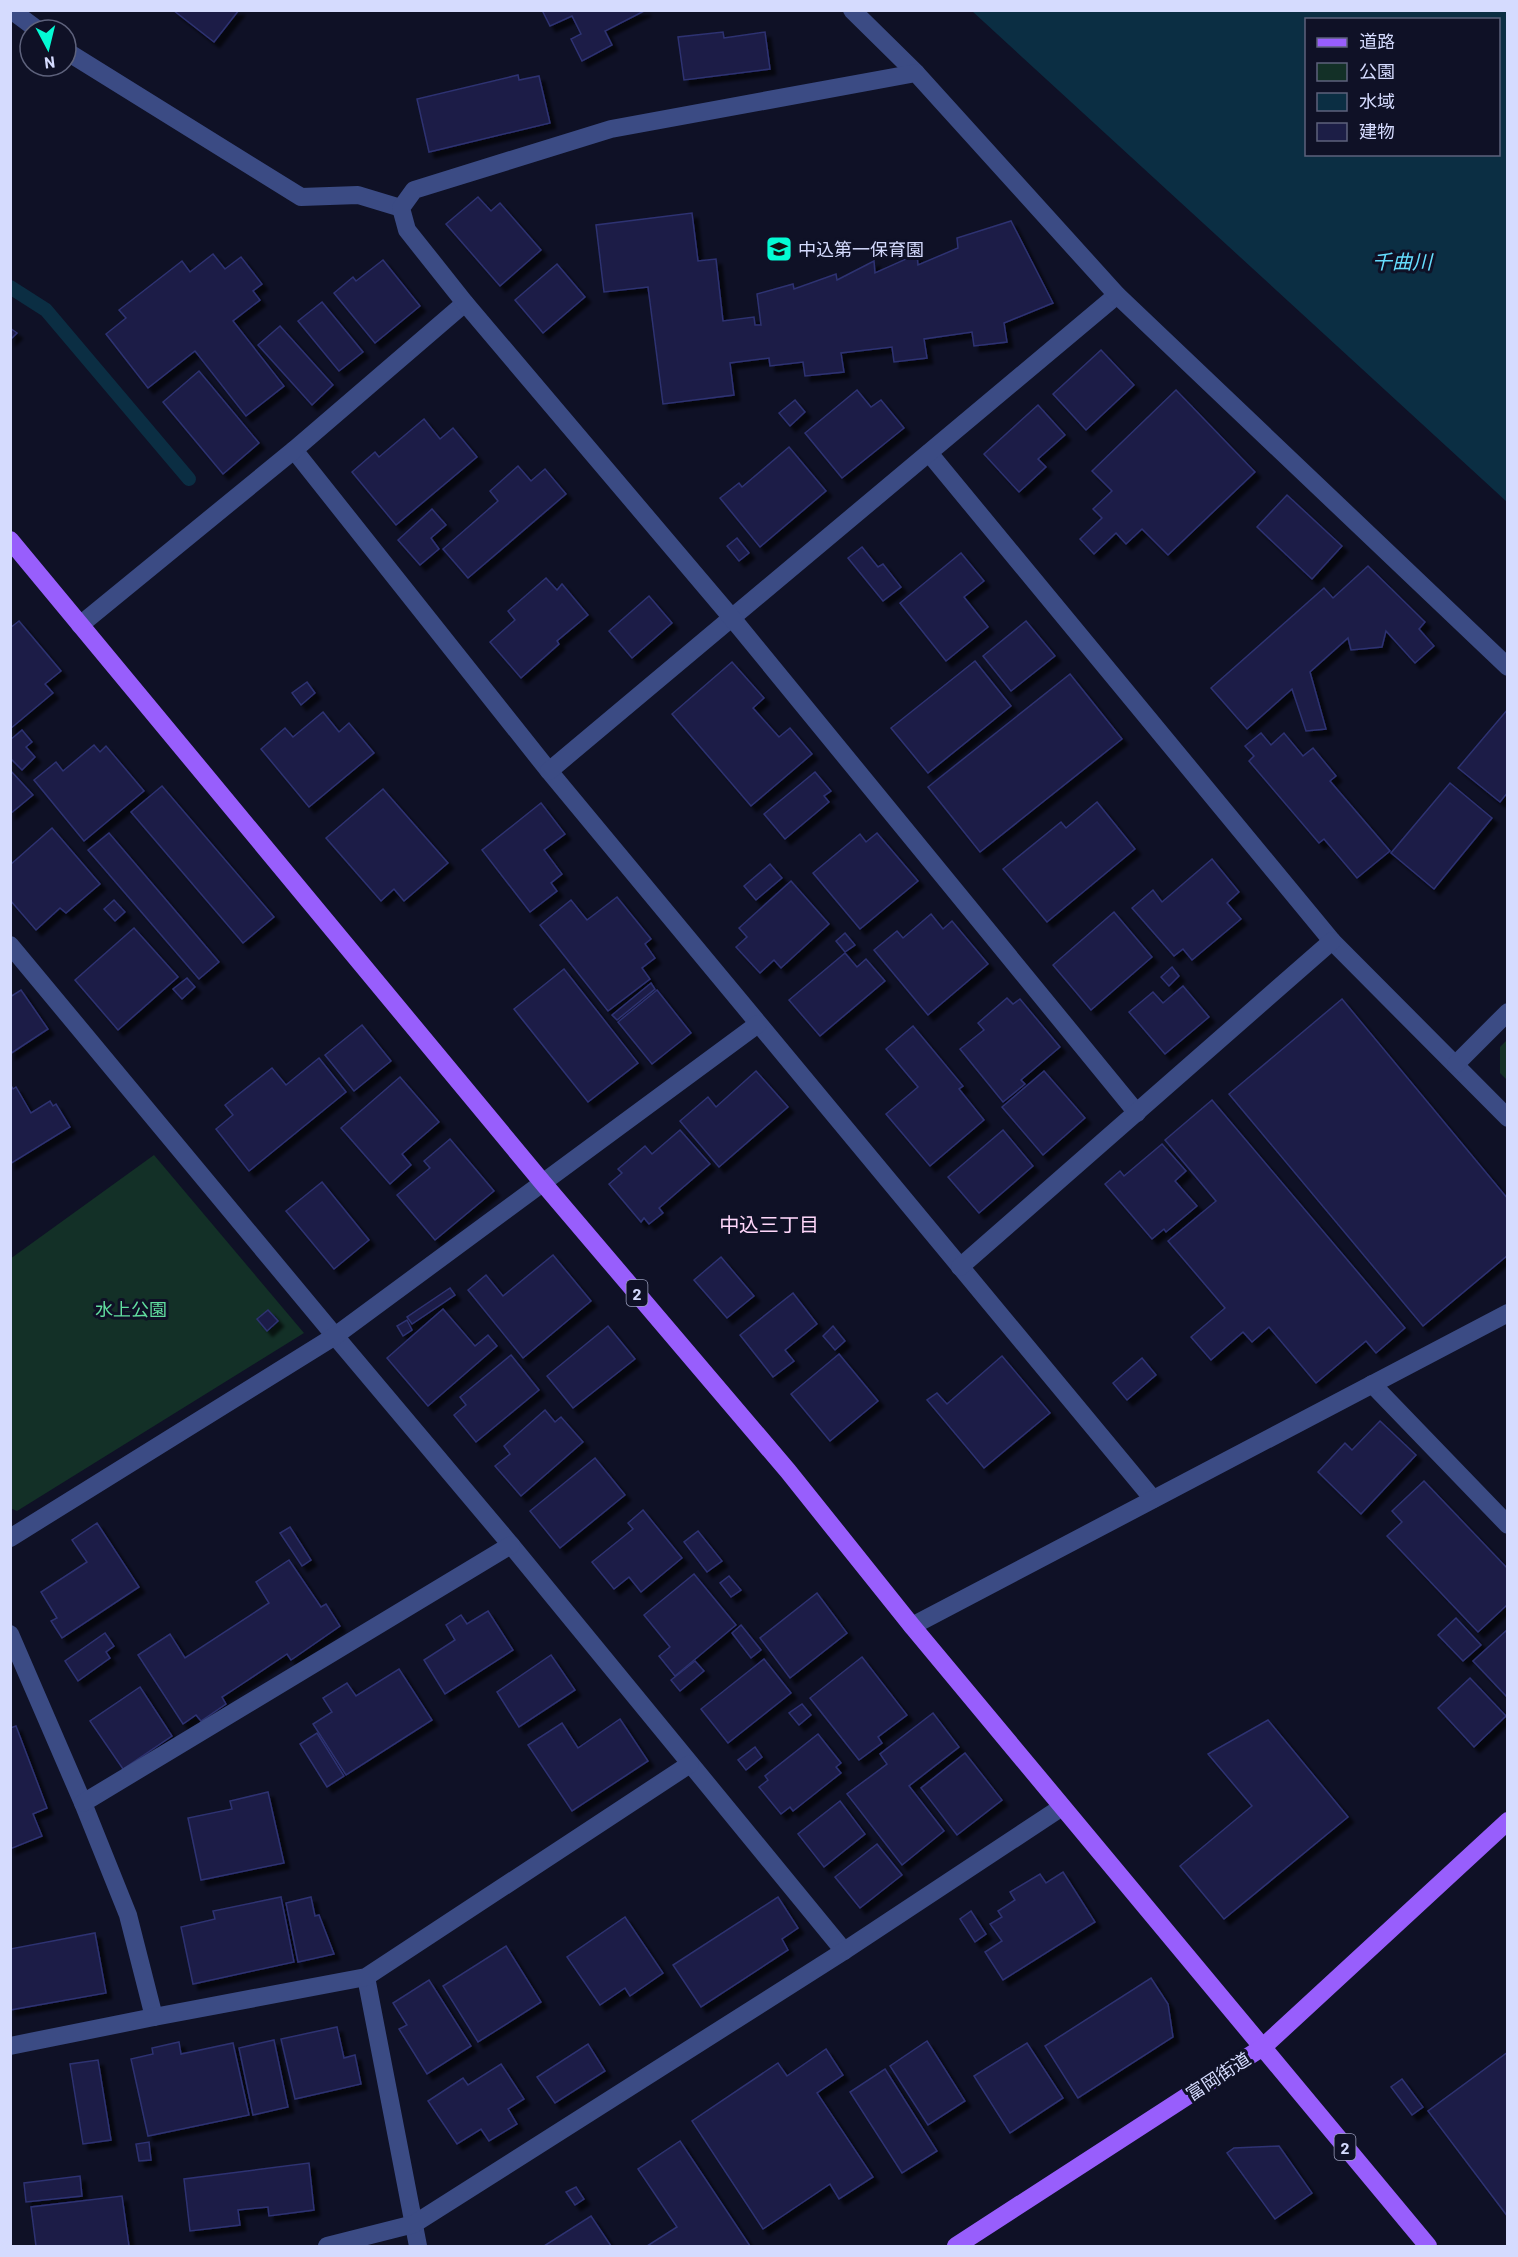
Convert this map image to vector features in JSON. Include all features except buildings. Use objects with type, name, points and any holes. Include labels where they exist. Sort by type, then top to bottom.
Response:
[{"type":"main road","name":"2","points":[[11,542],[543,1183],[788,1471],[912,1626],[1263,2047]]},
{"type":"main road","points":[[1263,2047],[1508,1821]]},
{"type":"main road","name":"富岡街道","points":[[956,2247],[1263,2047],[1428,2247]]},
{"type":"street","points":[[852,10],[915,73],[1117,295],[1508,667]]},
{"type":"street","points":[[78,58],[301,197],[358,195],[401,208]]},
{"type":"street","points":[[401,208],[414,190],[610,129],[915,73]]},
{"type":"street","points":[[401,208],[407,230],[465,303],[732,618],[1137,1113]]},
{"type":"street","points":[[549,771],[1117,295]]},
{"type":"street","points":[[80,625],[294,450],[465,303]]},
{"type":"street","points":[[294,450],[549,771],[1153,1499]]},
{"type":"street","points":[[928,453],[1332,941],[1508,1118]]},
{"type":"street","points":[[960,1267],[1332,941]]},
{"type":"street","points":[[10,945],[511,1545],[844,1951]]},
{"type":"street","points":[[1456,1064],[1508,1012]]},
{"type":"street","points":[[10,1538],[335,1336],[758,1024]]},
{"type":"street","points":[[912,1626],[1508,1313]]},
{"type":"street","points":[[1372,1384],[1508,1525]]},
{"type":"street","points":[[83,1803],[511,1545]]},
{"type":"street","points":[[10,1634],[83,1803],[128,1915],[154,2017]]},
{"type":"street","points":[[10,2046],[366,1977],[690,1764]]},
{"type":"street","points":[[327,2247],[414,2224],[844,1951],[1062,1807]]},
{"type":"street","points":[[366,1977],[418,2247]]},
{"type":"green space","points":[[1507,1040],[1507,1080],[1500,1073],[1500,1047]]},
{"type":"green space","name":"水上公園","points":[[154,1155],[304,1333],[17,1511],[10,1508],[10,1259]]},
{"type":"water","name":"千曲川","points":[[972,11],[1507,11],[1507,502]]},
{"type":"waterway","points":[[10,287],[46,310],[189,479]]},
{"type":"place","name":"中込第一保育園","points":[[779,249]]},
{"type":"district","name":"中込三丁目","points":[[769,1224]]}]
